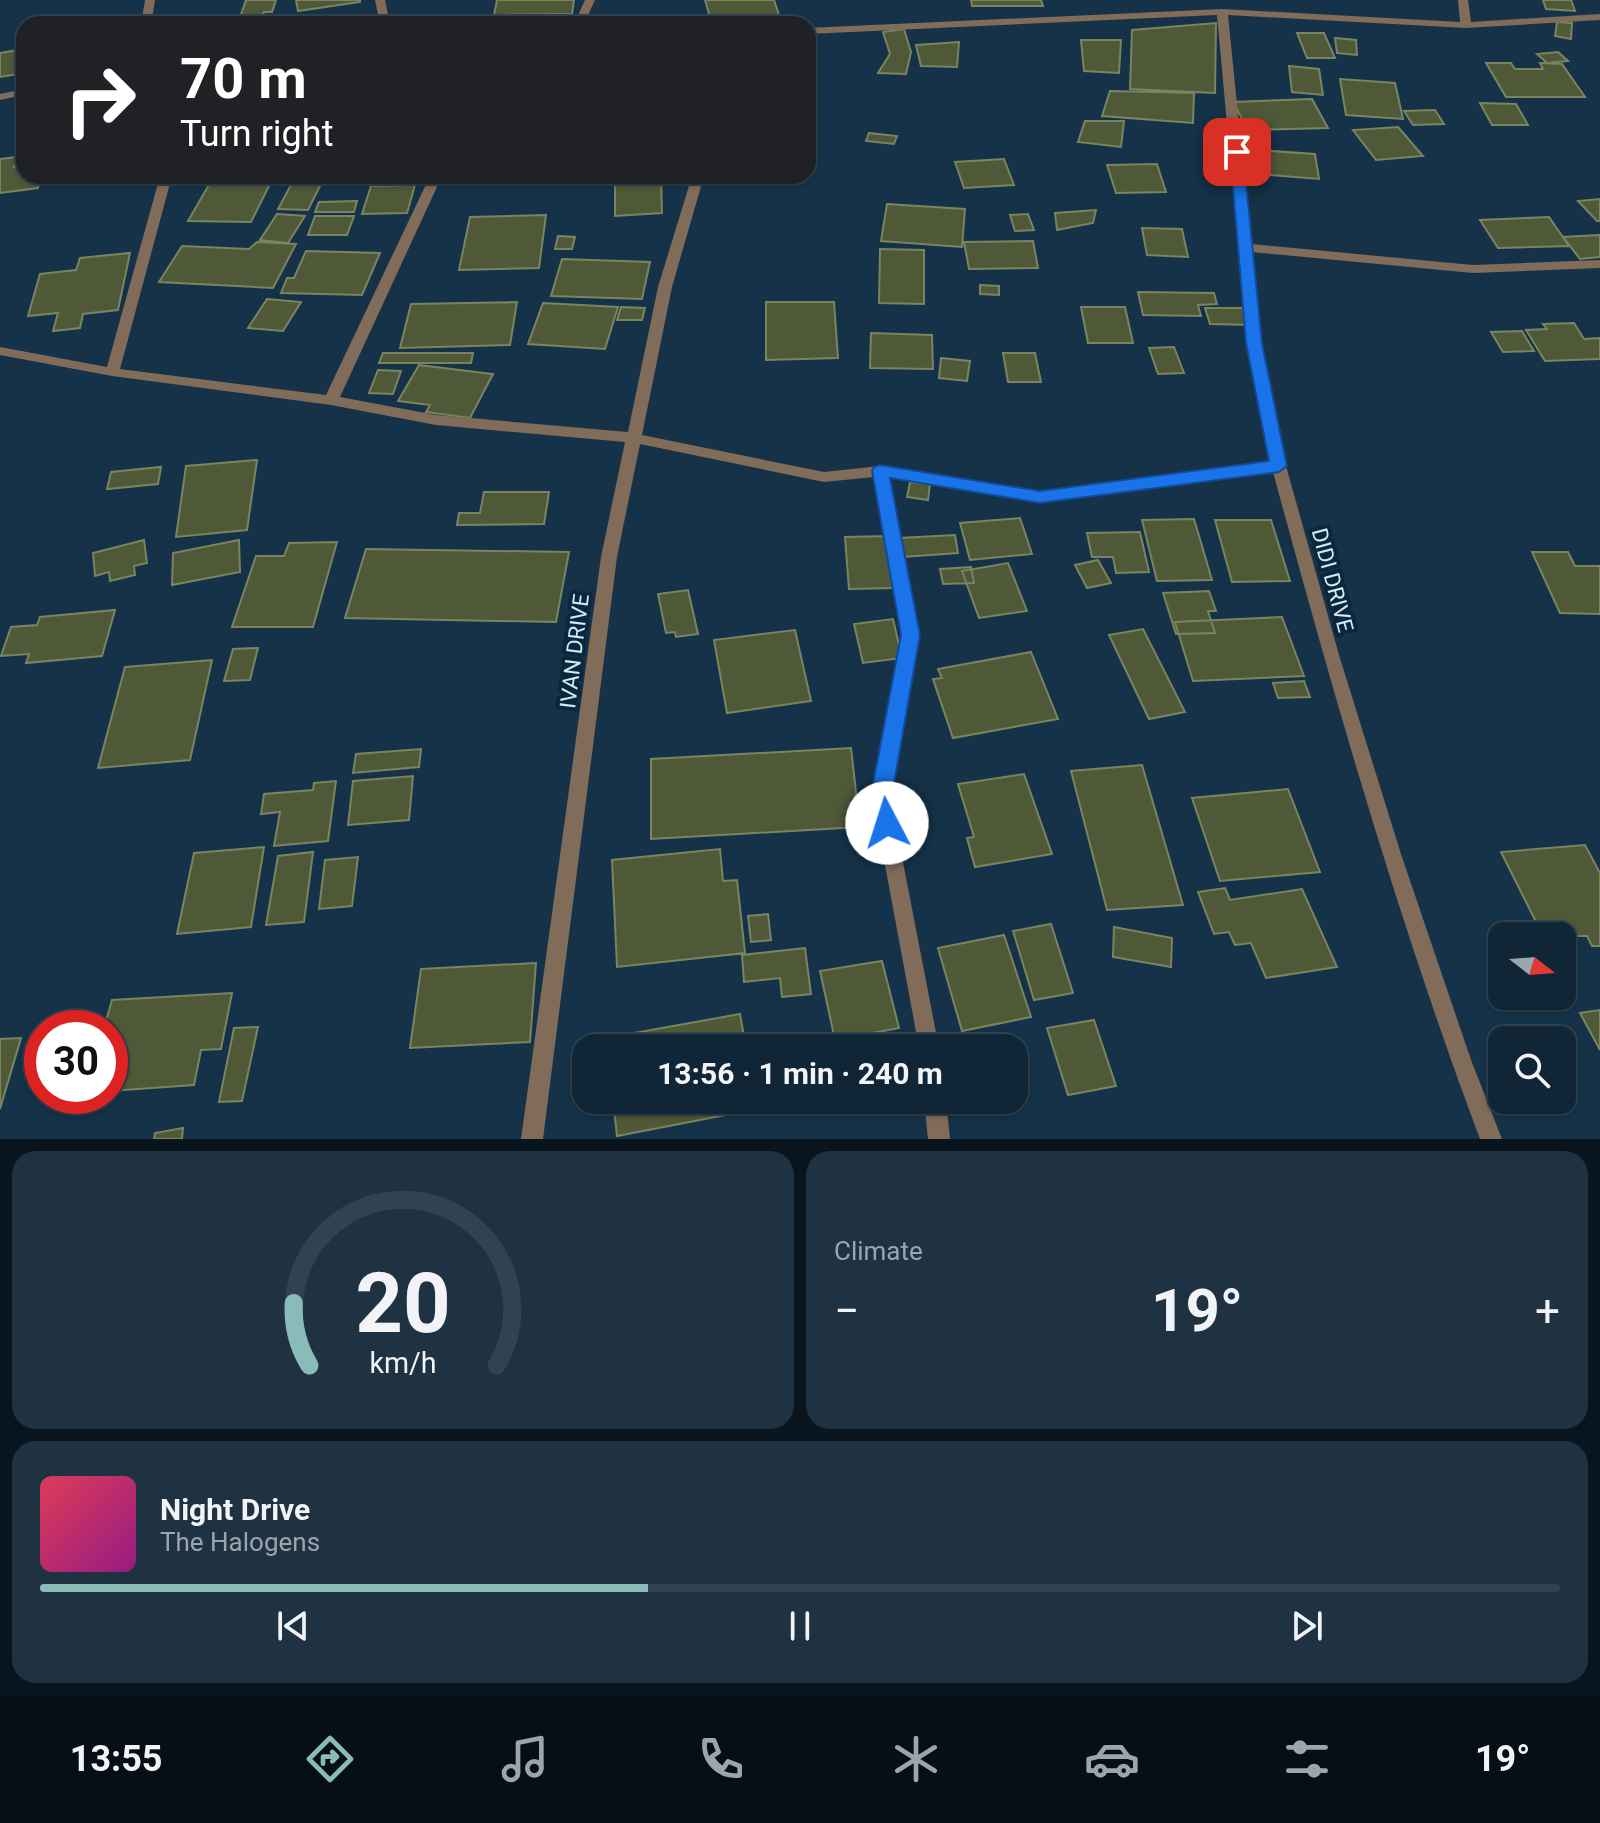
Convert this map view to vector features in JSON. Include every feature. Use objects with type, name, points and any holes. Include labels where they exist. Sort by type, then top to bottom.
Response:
[{"type":"street","points":[[1463,0],[1466,25]]},
{"type":"street","points":[[816,31],[1222,12],[1466,25],[1600,17]]},
{"type":"street","name":"DIDI DRIVE","points":[[1222,12],[1254,343],[1279,466],[1331,655],[1392,854],[1461,1060],[1491,1139]]},
{"type":"street","points":[[112,372],[164,184]]},
{"type":"street","points":[[331,400],[432,184]]},
{"type":"street","name":"IVAN DRIVE","points":[[532,1139],[609,557],[665,287],[696,184]]},
{"type":"street","points":[[1244,247],[1473,269],[1600,264]]},
{"type":"street","points":[[0,351],[112,372],[331,400],[436,420],[634,438],[824,477],[880,471],[1040,497],[1279,466]]},
{"type":"street","points":[[880,471],[911,635],[881,795],[926,1034]]},
{"type":"street","points":[[936,1114],[939,1139]]},
{"type":"building","points":[[246,0],[276,0],[272,12],[264,12],[262,16],[240,16]]},
{"type":"building","points":[[296,0],[360,0],[360,2],[298,11]]},
{"type":"building","points":[[497,0],[574,0],[572,14],[494,15]]},
{"type":"building","points":[[705,0],[774,0],[779,16],[710,16]]},
{"type":"building","points":[[971,0],[1041,0],[1043,6],[972,6]]},
{"type":"building","points":[[1543,0],[1571,0],[1575,11],[1546,9]]},
{"type":"building","points":[[1557,22],[1572,23],[1571,39],[1555,36]]},
{"type":"building","points":[[1216,23],[1215,93],[1130,89],[1132,30]]},
{"type":"building","points":[[904,29],[911,52],[906,74],[878,73],[890,54],[883,32]]},
{"type":"building","points":[[1297,33],[1324,33],[1335,58],[1307,58]]},
{"type":"building","points":[[1335,38],[1356,40],[1357,55],[1337,53]]},
{"type":"building","points":[[1081,40],[1121,40],[1119,73],[1084,71]]},
{"type":"building","points":[[959,42],[957,67],[921,66],[916,45]]},
{"type":"building","points":[[16,50],[16,74],[0,77],[0,53]]},
{"type":"building","points":[[1558,52],[1568,61],[1547,63],[1537,54]]},
{"type":"building","points":[[1486,63],[1511,63],[1515,69],[1543,69],[1540,63],[1562,64],[1585,97],[1506,97]]},
{"type":"building","points":[[1289,66],[1319,69],[1323,95],[1292,92]]},
{"type":"building","points":[[1340,79],[1395,83],[1403,119],[1346,115]]},
{"type":"building","points":[[1110,91],[1194,93],[1193,123],[1102,116]]},
{"type":"building","points":[[1312,99],[1328,128],[1248,130],[1233,102]]},
{"type":"building","points":[[1480,103],[1516,104],[1528,125],[1492,125]]},
{"type":"building","points":[[1435,110],[1444,124],[1413,125],[1404,111]]},
{"type":"building","points":[[1085,121],[1124,121],[1121,147],[1078,142]]},
{"type":"building","points":[[1398,127],[1423,156],[1376,160],[1353,130]]},
{"type":"building","points":[[869,133],[897,136],[894,144],[866,141]]},
{"type":"building","points":[[1243,149],[1315,154],[1319,179],[1246,173]]},
{"type":"building","points":[[16,157],[16,184],[39,184],[38,188],[0,193],[0,159]]},
{"type":"building","points":[[1004,159],[1014,185],[964,188],[955,162]]},
{"type":"building","points":[[1157,164],[1166,192],[1116,193],[1107,165]]},
{"type":"building","points":[[209,184],[270,184],[251,222],[188,221]]},
{"type":"building","points":[[291,184],[321,184],[308,210],[278,209]]},
{"type":"building","points":[[615,184],[661,184],[662,213],[615,216]]},
{"type":"building","points":[[415,185],[407,213],[362,214],[371,186]]},
{"type":"building","points":[[1600,199],[1600,221],[1597,221],[1578,201]]},
{"type":"building","points":[[357,201],[354,212],[315,212],[319,202]]},
{"type":"building","points":[[887,204],[965,209],[962,247],[881,241]]},
{"type":"building","points":[[1096,210],[1093,223],[1057,230],[1055,213]]},
{"type":"building","points":[[277,214],[305,216],[288,243],[260,240]]},
{"type":"building","points":[[1028,214],[1034,230],[1015,231],[1010,215]]},
{"type":"building","points":[[546,215],[539,268],[459,270],[470,217]]},
{"type":"building","points":[[315,216],[354,216],[347,235],[308,235]]},
{"type":"building","points":[[1549,217],[1569,246],[1498,248],[1480,220]]},
{"type":"building","points":[[1142,228],[1182,229],[1188,257],[1147,255]]},
{"type":"building","points":[[1600,235],[1600,257],[1580,259],[1563,237]]},
{"type":"building","points":[[558,236],[575,237],[572,249],[555,249]]},
{"type":"building","points":[[1033,241],[1038,268],[969,269],[964,242]]},
{"type":"building","points":[[257,242],[296,244],[273,288],[159,282],[182,246],[249,249]]},
{"type":"building","points":[[880,249],[924,250],[924,304],[879,303]]},
{"type":"building","points":[[306,251],[380,253],[362,295],[281,293],[287,278],[294,278]]},
{"type":"building","points":[[130,253],[118,310],[83,314],[80,328],[53,331],[58,313],[28,316],[40,274],[76,270],[80,258]]},
{"type":"building","points":[[562,259],[650,262],[642,299],[551,296]]},
{"type":"building","points":[[980,285],[999,286],[999,295],[980,294]]},
{"type":"building","points":[[1138,292],[1214,293],[1217,304],[1198,305],[1201,316],[1143,315]]},
{"type":"building","points":[[267,299],[301,302],[283,331],[248,328]]},
{"type":"building","points":[[517,302],[510,345],[400,348],[411,304]]},
{"type":"building","points":[[766,302],[834,302],[838,358],[766,360]]},
{"type":"building","points":[[543,303],[618,307],[605,349],[528,344]]},
{"type":"building","points":[[621,307],[645,308],[642,320],[617,320]]},
{"type":"building","points":[[1081,307],[1125,307],[1133,343],[1088,343]]},
{"type":"building","points":[[1205,308],[1246,308],[1251,325],[1210,324]]},
{"type":"building","points":[[1574,323],[1584,339],[1600,338],[1600,359],[1545,361],[1526,330],[1547,329],[1543,324]]},
{"type":"building","points":[[1522,331],[1534,351],[1503,352],[1491,332]]},
{"type":"building","points":[[871,333],[932,335],[933,369],[870,368]]},
{"type":"building","points":[[1174,347],[1184,373],[1158,374],[1149,348]]},
{"type":"building","points":[[383,353],[473,353],[471,363],[379,363]]},
{"type":"building","points":[[1003,353],[1035,353],[1041,382],[1008,382]]},
{"type":"building","points":[[941,358],[970,361],[967,381],[939,378]]},
{"type":"building","points":[[419,365],[493,374],[470,418],[426,412],[430,405],[398,401]]},
{"type":"building","points":[[378,370],[401,371],[393,394],[369,393]]},
{"type":"building","points":[[257,460],[247,530],[176,537],[186,466]]},
{"type":"building","points":[[161,467],[158,484],[107,489],[111,472]]},
{"type":"building","points":[[910,482],[930,484],[928,500],[907,497]]},
{"type":"building","points":[[484,492],[549,492],[544,524],[457,525],[459,513],[480,513]]},
{"type":"building","points":[[1020,518],[1032,554],[970,560],[960,523]]},
{"type":"building","points":[[1194,519],[1212,580],[1157,581],[1142,520]]},
{"type":"building","points":[[1215,520],[1271,520],[1290,581],[1232,582]]},
{"type":"building","points":[[1140,532],[1149,572],[1116,573],[1113,557],[1092,557],[1087,533]]},
{"type":"building","points":[[955,535],[958,553],[903,557],[900,538]]},
{"type":"building","points":[[889,536],[895,588],[849,589],[845,537]]},
{"type":"building","points":[[144,540],[147,563],[134,566],[135,575],[110,581],[109,572],[95,576],[93,553]]},
{"type":"building","points":[[239,540],[240,572],[172,585],[173,553]]},
{"type":"building","points":[[337,542],[313,627],[232,627],[256,556],[284,556],[289,543]]},
{"type":"building","points":[[366,549],[569,552],[556,622],[345,618]]},
{"type":"building","points":[[1532,552],[1568,552],[1575,566],[1600,566],[1600,614],[1560,613]]},
{"type":"building","points":[[1098,560],[1111,583],[1087,588],[1075,565]]},
{"type":"building","points":[[1008,563],[1027,611],[979,618],[962,571]]},
{"type":"building","points":[[971,567],[974,583],[943,584],[940,569]]},
{"type":"building","points":[[688,590],[698,634],[676,637],[675,632],[666,633],[658,594]]},
{"type":"building","points":[[1209,591],[1216,611],[1208,611],[1215,633],[1176,634],[1163,593]]},
{"type":"building","points":[[115,610],[102,656],[26,663],[29,654],[1,656],[11,627],[37,625],[40,617]]},
{"type":"building","points":[[1282,617],[1304,676],[1193,681],[1175,622]]},
{"type":"building","points":[[893,619],[902,658],[863,663],[854,624]]},
{"type":"building","points":[[1143,629],[1185,712],[1149,719],[1109,635]]},
{"type":"building","points":[[795,630],[811,701],[727,713],[714,640]]},
{"type":"building","points":[[258,648],[250,680],[224,681],[233,649]]},
{"type":"building","points":[[1031,652],[1058,719],[953,738],[933,679],[942,678],[938,669]]},
{"type":"building","points":[[212,660],[190,760],[98,768],[125,667]]},
{"type":"building","points":[[1304,681],[1310,697],[1278,698],[1273,683]]},
{"type":"building","points":[[851,748],[860,827],[651,839],[651,759]]},
{"type":"building","points":[[421,749],[419,767],[353,773],[356,754]]},
{"type":"building","points":[[1142,765],[1183,905],[1107,910],[1071,771]]},
{"type":"building","points":[[1024,774],[1052,854],[975,867],[967,838],[974,837],[958,784]]},
{"type":"building","points":[[413,776],[409,820],[348,825],[353,781]]},
{"type":"building","points":[[336,781],[328,841],[274,846],[280,812],[261,814],[264,794],[313,790],[314,783]]},
{"type":"building","points":[[1288,789],[1320,872],[1220,881],[1192,798]]},
{"type":"building","points":[[1585,845],[1600,873],[1600,946],[1592,946],[1587,936],[1576,936],[1576,922],[1536,922],[1501,852]]},
{"type":"building","points":[[264,847],[251,927],[177,934],[194,853]]},
{"type":"building","points":[[720,849],[723,881],[737,880],[745,953],[617,967],[612,860]]},
{"type":"building","points":[[313,852],[304,922],[266,925],[278,856]]},
{"type":"building","points":[[358,857],[352,906],[319,909],[325,860]]},
{"type":"building","points":[[1225,888],[1230,900],[1302,889],[1337,967],[1266,978],[1251,943],[1235,945],[1229,932],[1214,934],[1198,892]]},
{"type":"building","points":[[768,914],[771,940],[751,942],[748,916]]},
{"type":"building","points":[[1051,924],[1073,993],[1034,1000],[1013,931]]},
{"type":"building","points":[[1114,927],[1172,938],[1171,967],[1113,957]]},
{"type":"building","points":[[1004,935],[1031,1017],[962,1031],[938,948]]},
{"type":"building","points":[[805,948],[811,994],[782,997],[780,978],[744,982],[742,955]]},
{"type":"building","points":[[882,961],[899,1028],[867,1034],[834,1034],[820,971]]},
{"type":"building","points":[[536,963],[530,1042],[410,1048],[421,969]]},
{"type":"building","points":[[232,993],[221,1049],[201,1050],[194,1085],[128,1090],[128,1010],[109,1010],[112,1000]]},
{"type":"building","points":[[1600,1010],[1600,1050],[1580,1013]]},
{"type":"building","points":[[740,1014],[744,1034],[628,1034]]},
{"type":"building","points":[[1094,1020],[1116,1086],[1068,1095],[1047,1028]]},
{"type":"building","points":[[258,1027],[242,1101],[219,1102],[234,1028]]},
{"type":"building","points":[[21,1038],[0,1109],[0,1039]]},
{"type":"building","points":[[615,1114],[731,1114],[617,1136]]},
{"type":"building","points":[[183,1128],[182,1139],[154,1139],[155,1133]]},
{"type":"route","points":[[887,823],[881,795],[911,635],[880,471],[1040,497],[1279,466],[1254,343],[1237,152]]}]
